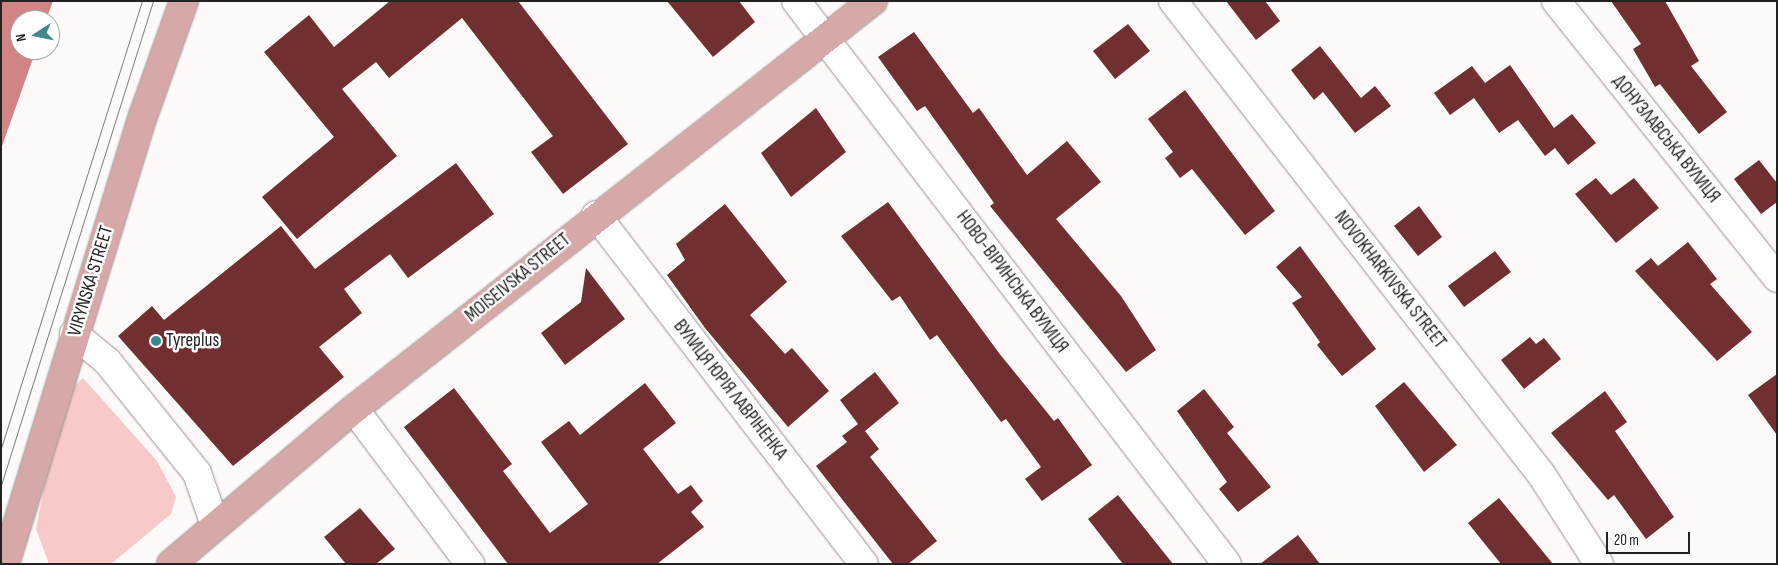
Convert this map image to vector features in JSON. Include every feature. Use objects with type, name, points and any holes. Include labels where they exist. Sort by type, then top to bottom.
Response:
[{"type":"main road","name":"VIRYNSKA STREET","points":[[5,564],[18,528],[74,334],[184,1]]},
{"type":"main road","name":"MOISEIVSKA STREET","points":[[171,564],[354,409],[596,215],[873,1]]},
{"type":"main road","points":[[18,528],[26,564]]},
{"type":"street","name":"НОВО-ВІРИНСЬКА ВУЛИЦЯ","points":[[796,1],[1227,564]]},
{"type":"street","name":"NOVOKHARKIVSKA STREET","points":[[1173,1],[1541,474],[1599,564]]},
{"type":"street","name":"ДОНУЗЛАВСЬКА ВУЛИЦЯ","points":[[1556,1],[1777,278]]},
{"type":"street","name":"ВУЛИЦЯ ЮРІЯ ЛАВРІНЕНКА","points":[[596,215],[864,564]]},
{"type":"street","points":[[74,334],[107,361],[197,473],[215,525]]},
{"type":"street","points":[[354,409],[470,564]]},
{"type":"shaded area","points":[[1,1],[53,1],[50,10],[10,10],[10,60],[32,60],[1,149]]},
{"type":"shaded area","points":[[83,378],[157,461],[176,497],[171,514],[111,564],[49,564],[36,529],[52,447],[71,389]]},
{"type":"building","points":[[390,1],[518,1],[628,144],[563,194],[531,152],[553,136],[462,18],[389,78],[376,62],[342,89],[397,156],[297,239],[262,197],[334,137],[264,52],[309,15],[334,47]]},
{"type":"building","points":[[667,1],[739,1],[755,22],[713,57]]},
{"type":"building","points":[[1226,1],[1265,1],[1280,21],[1256,40]]},
{"type":"building","points":[[1611,1],[1665,1],[1699,61],[1691,66],[1727,112],[1699,134],[1660,84],[1655,87],[1633,49],[1641,44]]},
{"type":"building","points":[[1128,24],[1150,51],[1115,79],[1093,51]]},
{"type":"building","points":[[914,32],[973,113],[979,108],[1027,175],[1067,141],[1101,182],[1056,219],[1121,296],[1156,350],[1126,372],[990,206],[994,203],[925,106],[917,111],[878,57]]},
{"type":"building","points":[[1320,46],[1361,98],[1375,86],[1391,106],[1355,133],[1323,92],[1314,100],[1291,70]]},
{"type":"building","points":[[1510,65],[1554,128],[1572,114],[1596,143],[1568,165],[1555,148],[1545,156],[1518,120],[1499,133],[1474,98],[1450,115],[1434,93],[1472,66],[1485,83]]},
{"type":"building","points":[[1185,90],[1275,211],[1245,235],[1192,169],[1180,178],[1165,158],[1173,152],[1148,119]]},
{"type":"building","points":[[816,108],[846,152],[791,197],[761,153]]},
{"type":"building","points":[[1759,160],[1777,183],[1777,202],[1761,214],[1734,179]]},
{"type":"building","points":[[456,163],[494,214],[408,278],[390,254],[344,289],[362,313],[319,347],[344,377],[233,466],[118,336],[152,306],[164,320],[281,226],[315,269]]},
{"type":"building","points":[[1596,178],[1611,195],[1634,178],[1659,208],[1616,243],[1575,194]]},
{"type":"building","points":[[888,202],[999,353],[1054,421],[1058,418],[1092,465],[1042,501],[1025,479],[1041,467],[1006,419],[1001,422],[937,335],[930,340],[900,296],[892,301],[841,236]]},
{"type":"building","points":[[725,204],[787,282],[750,315],[785,354],[792,348],[829,391],[788,427],[705,328],[667,275],[685,260],[676,244]]},
{"type":"building","points":[[1419,206],[1442,237],[1418,256],[1394,226]]},
{"type":"building","points":[[1688,242],[1717,279],[1710,284],[1752,332],[1717,361],[1635,271],[1651,258],[1658,266]]},
{"type":"building","points":[[1300,246],[1376,349],[1342,376],[1317,345],[1320,342],[1292,303],[1302,297],[1276,267]]},
{"type":"building","points":[[1495,251],[1511,272],[1464,307],[1448,286]]},
{"type":"building","points":[[586,268],[625,319],[565,365],[541,333],[581,302]]},
{"type":"building","points":[[1530,337],[1536,344],[1544,338],[1561,359],[1524,389],[1501,360]]},
{"type":"building","points":[[875,372],[899,403],[865,431],[879,449],[870,457],[937,541],[908,564],[893,564],[816,466],[847,442],[842,436],[858,424],[840,400]]},
{"type":"building","points":[[1777,374],[1777,435],[1748,395]]},
{"type":"building","points":[[1404,382],[1457,445],[1424,472],[1375,406]]},
{"type":"building","points":[[645,383],[676,423],[643,449],[678,494],[691,485],[703,501],[691,512],[704,527],[657,564],[508,564],[404,427],[454,388],[512,464],[503,471],[550,533],[588,504],[541,442],[569,421],[580,435]]},
{"type":"building","points":[[1204,389],[1234,427],[1227,433],[1271,487],[1238,512],[1219,489],[1227,482],[1177,411]]},
{"type":"building","points":[[1605,391],[1627,422],[1615,431],[1674,517],[1646,539],[1614,495],[1608,500],[1551,433]]},
{"type":"building","points":[[1118,495],[1173,564],[1123,564],[1088,519]]},
{"type":"building","points":[[1499,498],[1553,564],[1501,564],[1468,523]]},
{"type":"building","points":[[360,508],[395,549],[376,564],[346,564],[324,537]]},
{"type":"building","points":[[1298,535],[1320,564],[1260,564]]},
{"type":"tram line","points":[[1,448],[142,1]]},
{"type":"tram line","points":[[1,485],[153,1]]},
{"type":"place","name":"Tyreplus","points":[[156,341]]}]
